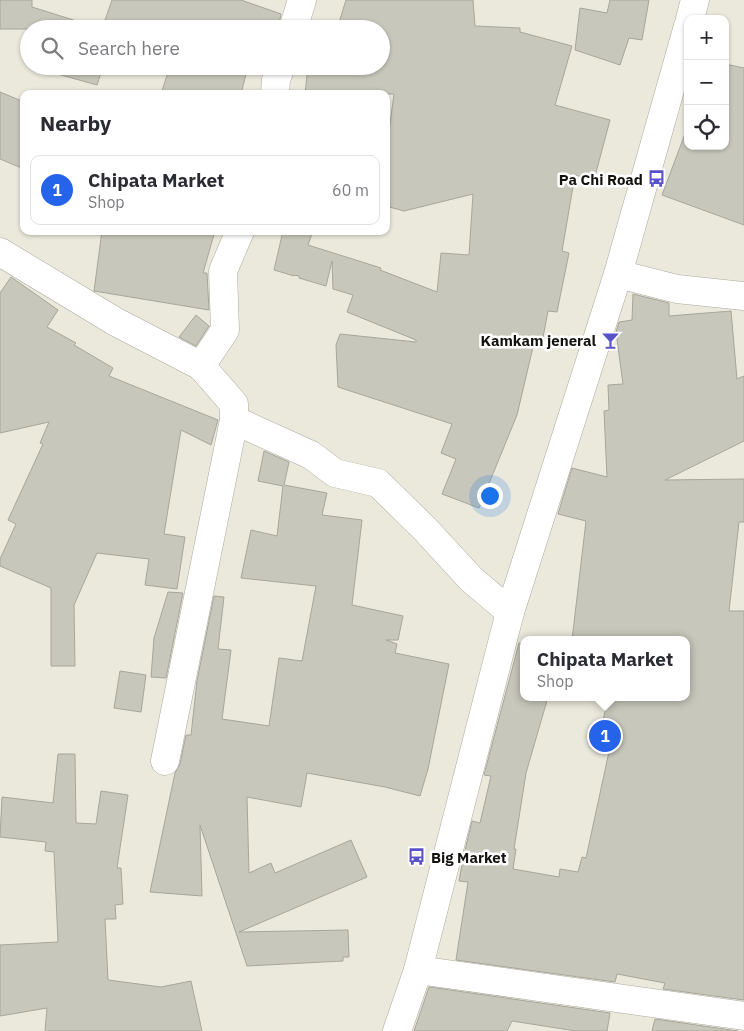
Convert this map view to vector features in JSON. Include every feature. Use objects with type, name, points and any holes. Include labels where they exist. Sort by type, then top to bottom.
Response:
[{"type":"street","points":[[296,20],[302,0]]},
{"type":"street","points":[[691,15],[695,0]]},
{"type":"street","points":[[397,1031],[418,970],[510,612],[618,274],[684,40]]},
{"type":"street","points":[[275,90],[278,75]]},
{"type":"street","points":[[201,366],[225,330],[223,271],[238,235]]},
{"type":"street","points":[[0,252],[116,322],[201,366],[234,404],[234,420],[164,761]]},
{"type":"street","points":[[618,274],[677,289],[744,296]]},
{"type":"street","points":[[234,420],[311,456],[335,473],[378,483],[425,529],[471,579],[510,612]]},
{"type":"street","points":[[418,970],[744,1016]]},
{"type":"building","points":[[0,0],[32,0],[32,7],[73,20],[20,20],[20,29],[0,29]]},
{"type":"building","points":[[112,0],[241,0],[281,14],[280,20],[105,20]]},
{"type":"building","points":[[346,0],[473,0],[475,26],[520,28],[520,32],[572,46],[555,105],[610,120],[594,180],[575,175],[562,251],[569,253],[557,312],[548,311],[541,348],[533,347],[517,415],[479,508],[442,494],[456,459],[441,453],[452,424],[338,387],[336,345],[340,334],[416,342],[416,340],[347,312],[353,295],[333,289],[332,261],[326,286],[299,278],[299,276],[274,270],[282,235],[312,235],[308,245],[381,268],[380,270],[437,292],[441,253],[469,255],[473,194],[404,211],[390,207],[390,124],[394,94],[390,94],[390,90],[305,90],[307,75],[390,75],[390,20],[340,20]]},
{"type":"building","points":[[610,0],[649,0],[642,40],[629,38],[620,65],[575,50],[580,8],[607,13]]},
{"type":"building","points":[[729,65],[744,68],[744,225],[662,195],[684,137],[684,150],[729,150]]},
{"type":"building","points":[[61,75],[100,75],[97,85]]},
{"type":"building","points":[[167,75],[246,75],[242,90],[162,90]]},
{"type":"building","points":[[0,92],[20,100],[20,167],[0,159]]},
{"type":"building","points":[[101,235],[214,235],[203,273],[207,273],[209,310],[94,291]]},
{"type":"building","points":[[11,277],[58,310],[47,327],[76,343],[74,345],[113,368],[109,376],[218,420],[211,445],[181,430],[164,534],[185,537],[177,589],[145,585],[149,559],[97,553],[74,605],[75,666],[51,666],[51,588],[0,566],[0,559],[16,524],[8,520],[43,444],[40,443],[49,422],[0,433],[0,293]]},
{"type":"building","points":[[633,294],[669,303],[669,316],[731,311],[737,379],[744,376],[744,441],[665,480],[744,479],[744,522],[739,522],[729,611],[744,611],[744,1000],[663,989],[665,983],[617,974],[615,982],[456,960],[468,882],[459,881],[463,859],[472,821],[480,823],[491,776],[484,775],[519,643],[520,701],[547,701],[526,773],[514,849],[516,849],[513,869],[559,877],[560,869],[578,872],[582,857],[586,858],[615,724],[603,721],[607,701],[690,701],[690,636],[572,636],[586,521],[558,514],[572,468],[607,477],[604,411],[609,410],[608,385],[623,384],[616,332],[619,322],[632,320]]},
{"type":"building","points":[[196,315],[209,326],[196,346],[179,337]]},
{"type":"building","points":[[264,451],[289,462],[284,485],[327,493],[322,515],[362,520],[352,605],[403,616],[398,640],[386,640],[397,644],[395,653],[449,664],[428,769],[420,796],[385,787],[307,773],[301,807],[247,797],[249,873],[271,863],[275,873],[351,840],[367,877],[239,932],[348,930],[349,957],[343,957],[343,961],[247,966],[200,825],[202,896],[150,892],[175,773],[180,764],[186,735],[191,735],[197,681],[214,596],[224,597],[218,649],[231,650],[222,719],[269,726],[279,658],[302,661],[316,586],[241,578],[251,530],[277,536],[283,486],[258,481]]},
{"type":"building","points":[[168,592],[183,593],[166,678],[151,677],[154,638]]},
{"type":"building","points":[[120,671],[146,675],[141,712],[114,708]]},
{"type":"building","points":[[58,754],[75,754],[76,823],[96,824],[101,791],[128,795],[117,868],[121,868],[123,904],[115,905],[116,919],[105,919],[108,980],[161,987],[191,981],[202,1031],[45,1031],[47,1008],[0,1016],[0,945],[58,942],[54,852],[45,851],[46,842],[0,837],[2,797],[53,803]]},
{"type":"building","points":[[429,987],[610,1013],[607,1031],[576,1031],[512,1021],[507,1031],[414,1031]]},
{"type":"building","points":[[655,1019],[738,1031],[652,1031]]},
{"type":"place","name":"Pa Chi Road","points":[[657,179]]},
{"type":"place","name":"Kamkam jeneral","points":[[610,340]]},
{"type":"place","name":"Chipata Market","points":[[605,736]]},
{"type":"place","name":"Big Market","points":[[417,857]]}]
